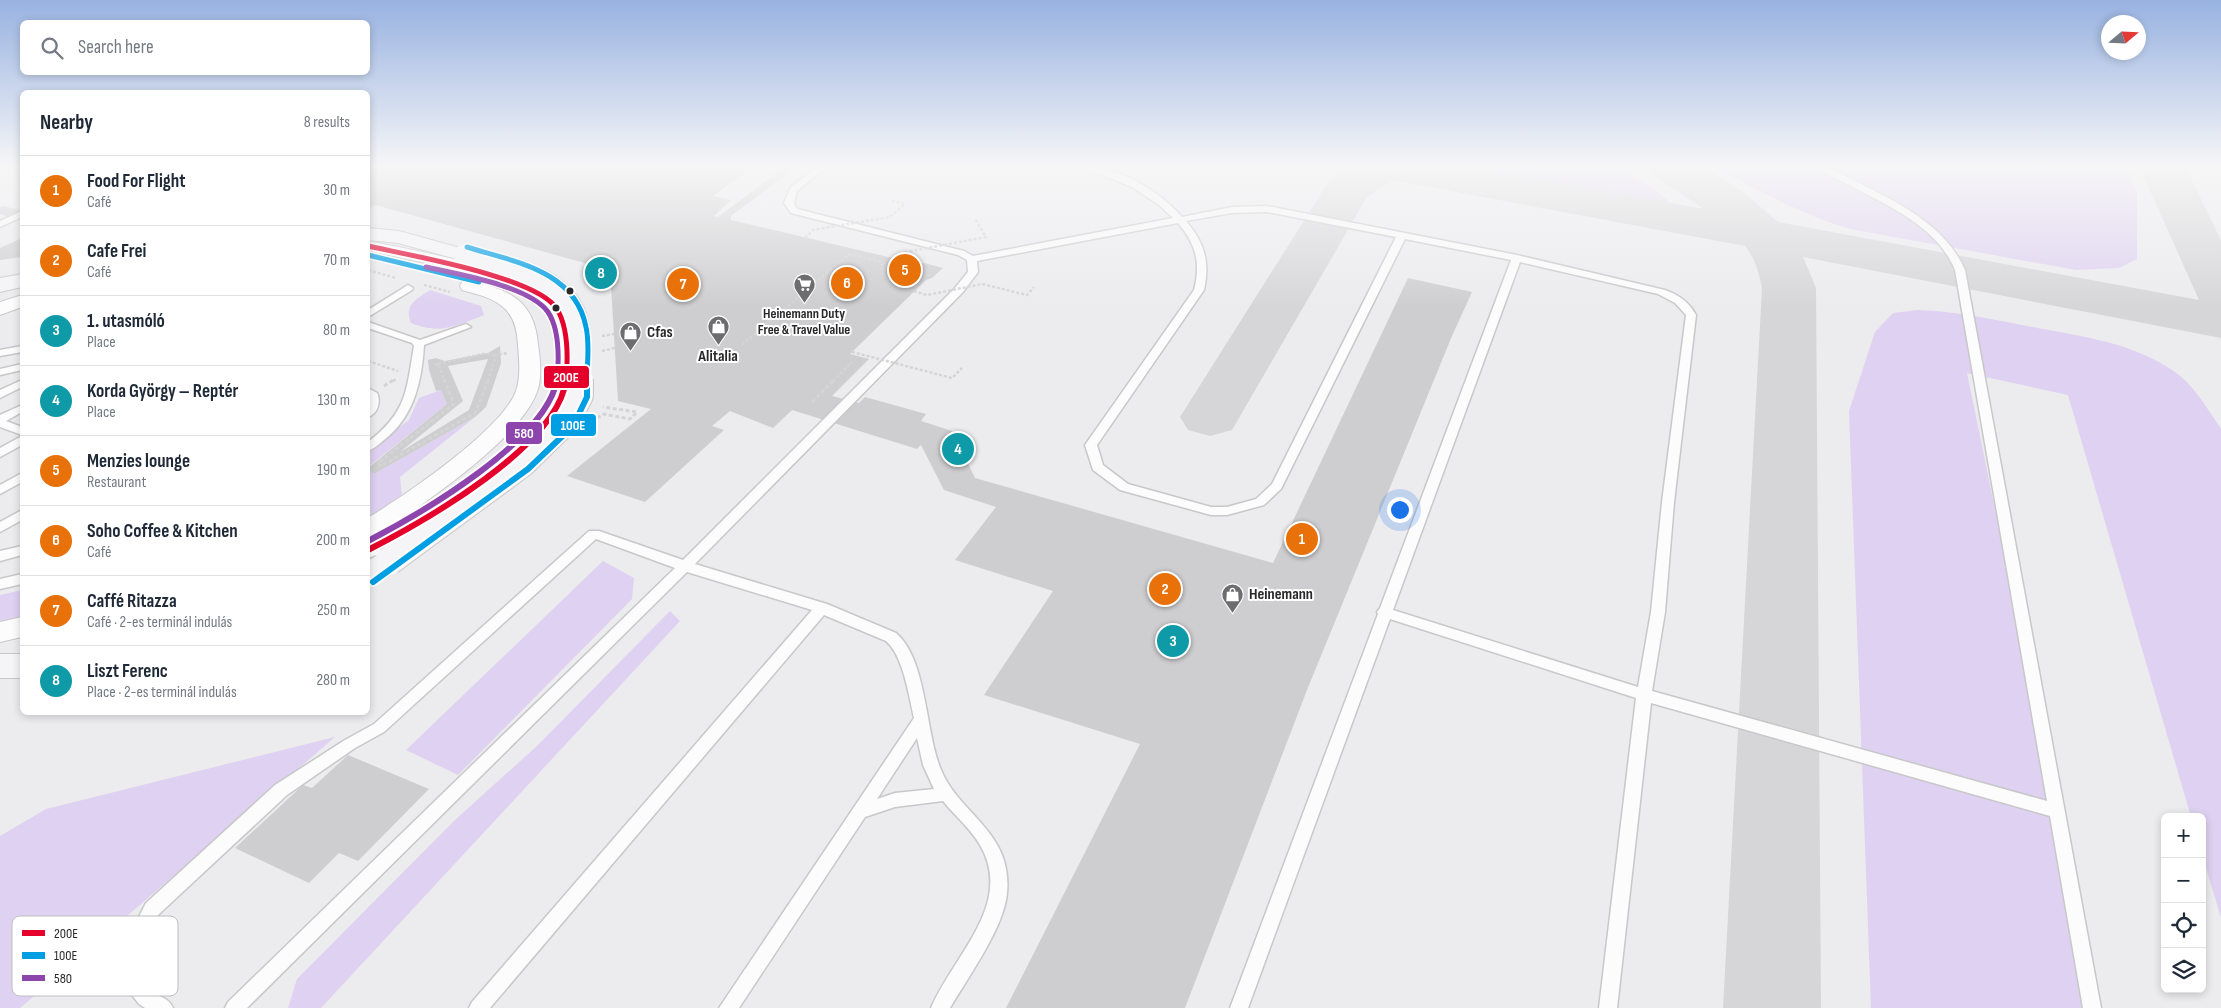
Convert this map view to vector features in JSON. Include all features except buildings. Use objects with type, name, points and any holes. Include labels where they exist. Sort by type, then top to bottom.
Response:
[{"type":"street","points":[[370,234],[411,240],[537,278],[554,288],[564,297],[574,312],[578,330],[579,395],[566,420],[522,463],[375,562]]},
{"type":"street","points":[[370,246],[481,273],[542,295],[552,302],[563,323],[568,374],[567,384],[555,412],[533,437],[506,462],[421,523],[394,539],[375,562]]},
{"type":"street","points":[[370,261],[486,290],[514,303],[526,322],[529,376],[526,392],[517,410],[500,428],[419,495],[370,528]]},
{"type":"street","points":[[0,285],[20,281]]},
{"type":"street","points":[[0,308],[20,302]]},
{"type":"street","points":[[0,312],[20,307]]},
{"type":"street","points":[[0,632],[20,627]]},
{"type":"street","points":[[0,636],[20,637]]},
{"type":"street","points":[[0,666],[20,666]]},
{"type":"lane","points":[[802,213],[961,253],[972,259],[1216,213]]},
{"type":"lane","points":[[1172,213],[1180,220],[1198,250],[1204,269],[1203,280],[1189,305],[1091,445],[1092,455],[1097,467],[1109,478],[1124,487],[1211,510],[1227,511],[1253,504],[1270,494],[1276,486],[1402,235]]},
{"type":"lane","points":[[1288,213],[1517,258],[1661,292],[1683,303],[1691,315],[1668,502],[1658,612],[1644,695],[1608,1008]]},
{"type":"lane","points":[[1903,213],[1932,231],[1953,254],[1960,270],[2092,1008]]},
{"type":"lane","points":[[0,224],[20,215]]},
{"type":"lane","points":[[1239,1008],[1384,612],[1517,258]]},
{"type":"lane","points":[[234,1008],[685,566],[958,290],[973,272],[972,259]]},
{"type":"lane","points":[[370,312],[405,284]]},
{"type":"lane","points":[[370,326],[418,344],[466,327]]},
{"type":"lane","points":[[370,446],[390,431],[408,409],[411,372],[418,344]]},
{"type":"lane","points":[[0,353],[20,349]]},
{"type":"lane","points":[[0,372],[20,368]]},
{"type":"lane","points":[[0,395],[20,384]]},
{"type":"lane","points":[[370,394],[374,402],[370,410]]},
{"type":"lane","points":[[0,422],[20,409]]},
{"type":"lane","points":[[0,422],[20,430]]},
{"type":"lane","points":[[0,453],[20,441]]},
{"type":"lane","points":[[0,490],[20,478]]},
{"type":"lane","points":[[0,528],[20,515]]},
{"type":"lane","points":[[147,916],[152,908],[281,790],[350,744],[379,728],[594,534],[685,566],[822,608],[891,636],[898,643],[922,719],[929,760],[944,794],[982,833],[992,852],[998,877],[997,900],[986,926],[940,1008]]},
{"type":"lane","points":[[0,556],[20,551]]},
{"type":"lane","points":[[0,584],[20,579]]},
{"type":"lane","points":[[478,1008],[822,608]]},
{"type":"lane","points":[[1384,612],[1644,695],[2057,811]]},
{"type":"lane","points":[[728,1008],[922,719]]},
{"type":"lane","points":[[860,812],[903,799],[944,794]]},
{"type":"lane","points":[[142,996],[164,1008]]},
{"type":"path","points":[[805,238],[813,230],[890,217],[895,213]]},
{"type":"path","points":[[898,260],[906,252],[986,236],[974,219]]},
{"type":"path","points":[[742,345],[849,254],[882,262],[883,274]]},
{"type":"path","points":[[370,271],[405,284]]},
{"type":"path","points":[[421,284],[458,294]]},
{"type":"path","points":[[914,292],[927,295],[982,284],[1027,295],[1034,287]]},
{"type":"path","points":[[852,352],[952,378],[962,368]]},
{"type":"path","points":[[370,392],[411,372],[438,364],[483,354],[506,354],[507,361]]},
{"type":"path","points":[[438,364],[454,404],[378,463],[380,466],[475,412],[495,364],[496,355]]},
{"type":"path","points":[[370,362],[411,372]]},
{"type":"path","points":[[812,402],[852,362]]},
{"type":"path","points":[[604,414],[630,419],[636,412],[609,407]]},
{"type":"shaded area","points":[[1807,213],[2137,213],[2137,259],[2119,268],[2076,270],[1850,229]]},
{"type":"shaded area","points":[[430,290],[481,306],[484,315],[456,326],[439,329],[421,327],[411,323],[409,317],[410,307]]},
{"type":"shaded area","points":[[1918,310],[1973,316],[2067,333],[2126,348],[2162,364],[2179,375],[2202,400],[2221,429],[2221,918],[2206,867],[2206,813],[2190,813],[2068,395],[1967,373],[2057,811],[2088,1008],[1871,1008],[1849,411],[1875,332],[1893,313]]},
{"type":"shaded area","points":[[441,390],[447,404],[370,465],[370,449],[409,420],[419,398]]},
{"type":"shaded area","points":[[475,417],[400,477],[402,498],[370,521],[370,470],[374,474]]},
{"type":"shaded area","points":[[603,561],[634,578],[632,599],[458,775],[406,750]]},
{"type":"shaded area","points":[[20,590],[20,618],[0,623],[0,595]]},
{"type":"shaded area","points":[[670,611],[680,621],[321,1008],[288,1008],[297,979],[455,820],[537,746]]},
{"type":"shaded area","points":[[335,737],[127,916],[12,916],[12,996],[34,996],[20,1008],[0,1008],[0,836],[46,809]]},
{"type":"taxiway","points":[[1210,417],[1333,213]]},
{"type":"taxiway","points":[[1647,213],[1761,234]]},
{"type":"taxiway","points":[[1740,213],[1761,234]]},
{"type":"taxiway","points":[[2184,213],[2221,294]]},
{"type":"taxiway","points":[[1761,234],[1960,270],[2221,321]]},
{"type":"taxiway","points":[[1761,234],[1773,248],[1783,267],[1789,288],[1772,1008]]},
{"type":"transit line","name":"200E","points":[[370,246],[468,269],[538,292],[554,305],[560,316],[565,335],[567,370],[566,384],[560,404],[547,423],[527,444],[502,465],[444,507],[370,549]]},
{"type":"transit line","name":"100E","points":[[373,582],[528,469],[573,426],[587,397],[587,329],[582,309],[571,292],[559,281],[541,270],[467,247]]},
{"type":"transit line","name":"100E","points":[[370,255],[479,282]]},
{"type":"transit line","name":"580","points":[[370,540],[441,498],[497,458],[540,417],[552,398],[556,386],[558,368],[555,333],[551,316],[544,307],[519,292],[426,267]]},
{"type":"place","name":"Menzies lounge","points":[[905,270]]},
{"type":"place","name":"Liszt Ferenc","points":[[601,273]]},
{"type":"place","name":"Soho Coffee & Kitchen","points":[[847,283]]},
{"type":"place","name":"Caffé Ritazza","points":[[683,284]]},
{"type":"place","name":"Heinemann Duty Free & Travel Value","points":[[804,304]]},
{"type":"place","name":"Alitalia","points":[[718,346]]},
{"type":"place","name":"Cfas","points":[[631,351]]},
{"type":"place","name":"Korda György – Reptér","points":[[958,449]]},
{"type":"place","name":"Food For Flight","points":[[1302,539]]},
{"type":"place","name":"Cafe Frei","points":[[1165,589]]},
{"type":"place","name":"Heinemann","points":[[1233,613]]},
{"type":"place","name":"1. utasmóló","points":[[1173,641]]}]
